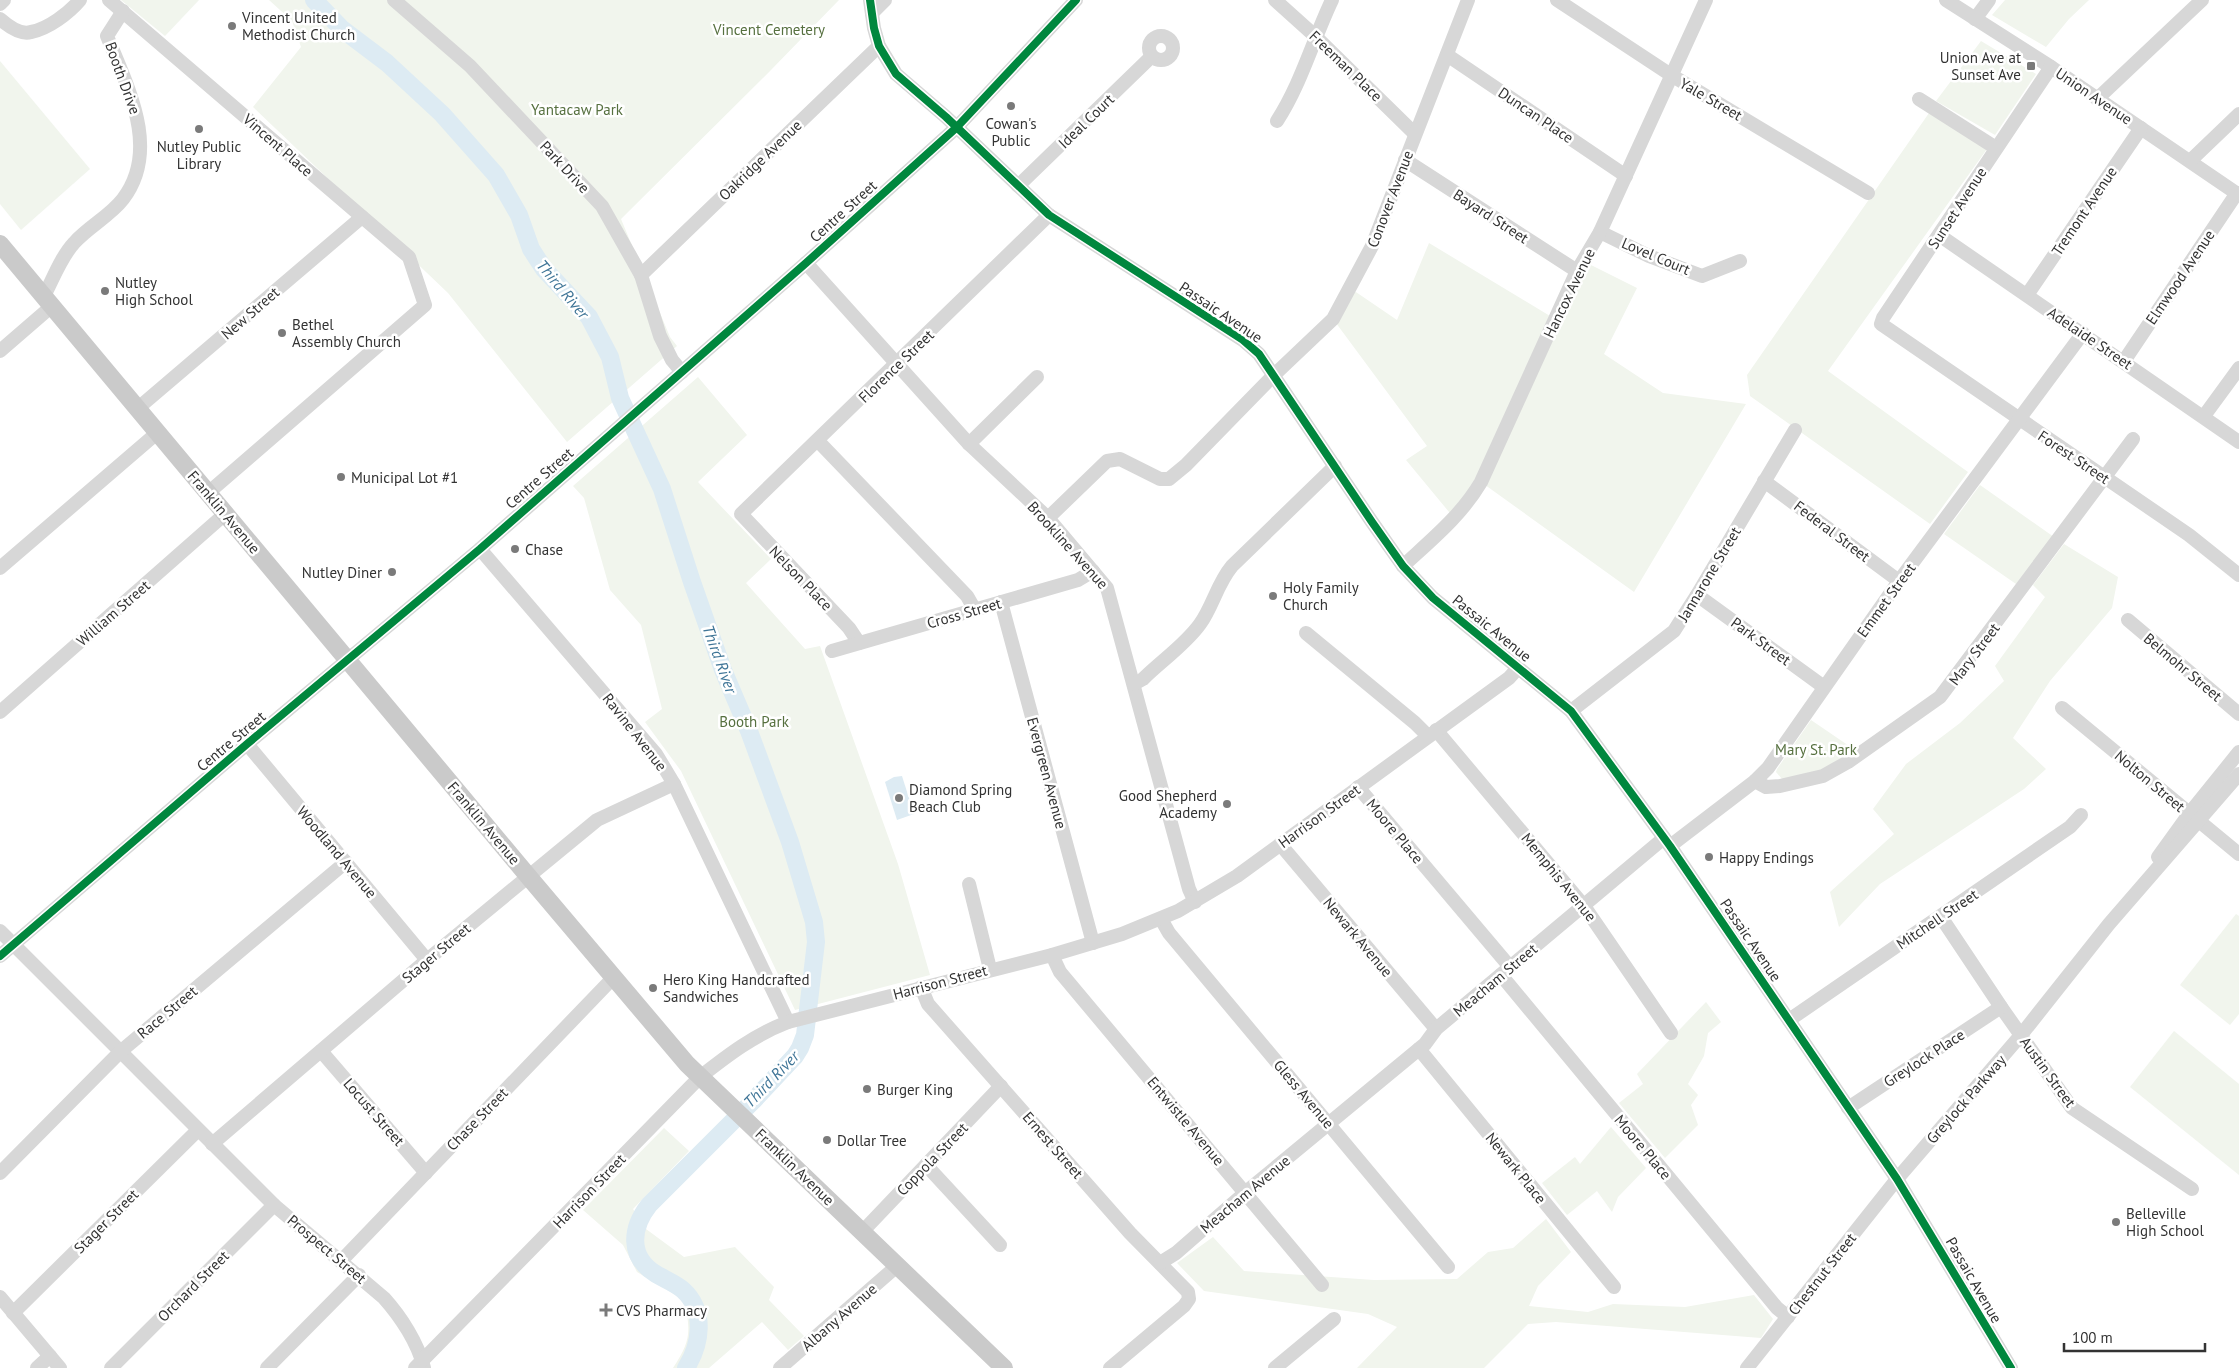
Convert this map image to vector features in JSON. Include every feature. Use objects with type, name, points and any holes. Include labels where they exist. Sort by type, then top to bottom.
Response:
[{"type":"main road","name":"Franklin Avenue","points":[[0,244],[613,978],[700,1077],[1004,1368]]},
{"type":"street","points":[[0,4],[4,0]]},
{"type":"street","points":[[0,19],[10,28],[30,33],[56,21],[80,0]]},
{"type":"street","name":"Vincent Place","points":[[109,0],[409,257],[425,305],[208,493]]},
{"type":"street","name":"Park Drive","points":[[394,0],[470,66],[602,206],[642,275],[660,336],[672,360],[682,372]]},
{"type":"street","points":[[871,7],[885,0]]},
{"type":"street","name":"Centre Street","points":[[0,956],[247,744],[480,549],[806,263],[956,128],[1076,0]]},
{"type":"street","name":"Freeman Place","points":[[1275,0],[1315,36],[1415,134]]},
{"type":"street","points":[[1277,121],[1299,80],[1315,36],[1332,0]]},
{"type":"street","name":"Conover Avenue","points":[[1048,518],[1108,461],[1120,459],[1160,478],[1169,479],[1186,465],[1274,375],[1333,319],[1372,246],[1468,0]]},
{"type":"street","name":"Yale Street","points":[[1557,0],[1671,76],[1868,193]]},
{"type":"street","name":"Hancox Avenue","points":[[1403,566],[1471,500],[1481,482],[1577,271],[1600,232],[1706,0]]},
{"type":"street","name":"Union Avenue","points":[[1946,0],[2051,66],[2238,194]]},
{"type":"street","points":[[1976,19],[1989,0]]},
{"type":"street","points":[[2097,99],[2202,0]]},
{"type":"street","name":"Passaic Avenue","points":[[871,7],[879,46],[896,74],[1049,215],[1242,340],[1259,354],[1403,566],[1432,598],[1571,711],[1667,842],[1897,1179],[2011,1368]]},
{"type":"street","name":"Booth Drive","points":[[48,301],[73,244],[122,201],[138,166],[140,139],[137,113],[108,36],[123,11]]},
{"type":"street","name":"Oakridge Avenue","points":[[642,275],[879,46]]},
{"type":"street","name":"Duncan Place","points":[[1446,54],[1626,176]]},
{"type":"street","name":"Ideal Court","points":[[1018,186],[1152,56]]},
{"type":"street","name":"Sunset Avenue","points":[[1906,343],[1881,324],[1882,318],[2051,66]]},
{"type":"street","points":[[1919,99],[1996,148]]},
{"type":"street","points":[[2190,161],[2239,114]]},
{"type":"street","name":"Tremont Avenue","points":[[2027,295],[2141,128]]},
{"type":"street","name":"Bayard Street","points":[[1405,160],[1577,271]]},
{"type":"street","name":"Elmwood Avenue","points":[[2124,361],[2238,194]]},
{"type":"street","name":"Florence Street","points":[[741,514],[1049,215]]},
{"type":"street","name":"New Street","points":[[137,409],[362,217]]},
{"type":"street","name":"Lovel Court","points":[[1600,232],[1649,256],[1702,276],[1740,261]]},
{"type":"street","name":"Adelaide Street","points":[[1939,235],[2204,416],[2239,442]]},
{"type":"street","name":"Brookline Avenue","points":[[806,263],[969,444],[1048,518],[1093,570],[1110,593],[1189,889],[1195,902]]},
{"type":"street","points":[[0,351],[48,301]]},
{"type":"street","name":"Emmet Street","points":[[1667,842],[1756,781],[1775,760],[1899,581],[2083,333]]},
{"type":"street","name":"Forest Street","points":[[1906,343],[2189,535],[2239,575]]},
{"type":"street","points":[[2204,416],[2239,368]]},
{"type":"street","points":[[969,444],[1037,377]]},
{"type":"street","name":"Jannarone Street","points":[[1571,711],[1674,631],[1698,595],[1795,430]]},
{"type":"street","points":[[0,568],[158,433]]},
{"type":"street","name":"Mary Street","points":[[1756,781],[1766,787],[1780,786],[1823,776],[1848,762],[1940,697],[2133,439]]},
{"type":"street","points":[[818,441],[967,596],[975,610]]},
{"type":"street","points":[[1134,684],[1143,679],[1195,631],[1204,619],[1222,580],[1232,566],[1323,475],[1335,466]]},
{"type":"street","name":"Federal Street","points":[[1764,481],[1899,581]]},
{"type":"street","name":"William Street","points":[[0,712],[225,514]]},
{"type":"street","name":"Nelson Place","points":[[741,514],[849,628],[859,643]]},
{"type":"street","name":"Ravine Avenue","points":[[480,549],[656,754],[674,784],[791,1022]]},
{"type":"street","name":"Cross Street","points":[[832,651],[1078,580],[1093,570]]},
{"type":"street","name":"Park Street","points":[[1698,595],[1824,687]]},
{"type":"street","name":"Evergreen Avenue","points":[[1001,602],[1093,943]]},
{"type":"street","name":"Belmohr Street","points":[[2128,620],[2239,714]]},
{"type":"street","name":"Memphis Avenue","points":[[1306,633],[1416,723],[1432,733],[1584,906],[1671,1033]]},
{"type":"street","name":"Harrison Street","points":[[421,1366],[700,1077],[744,1043],[791,1022],[1093,943],[1161,919],[1195,902],[1237,876],[1509,678],[1518,668]]},
{"type":"street","name":"Nolton Street","points":[[2062,708],[2239,854]]},
{"type":"street","name":"Woodland Avenue","points":[[247,744],[427,960]]},
{"type":"street","name":"Greylock Parkway","points":[[1897,1179],[2020,1035],[2194,818],[2239,752]]},
{"type":"street","name":"Greylock Parkway","points":[[2194,818],[2239,774]]},
{"type":"street","name":"Stager Street","points":[[212,1144],[427,960],[596,820],[674,784]]},
{"type":"street","name":"Moore Place","points":[[1358,787],[1777,1308],[1788,1317]]},
{"type":"street","name":"Mitchell Street","points":[[1789,1020],[2070,827],[2081,815]]},
{"type":"street","name":"Meacham Street","points":[[1329,1124],[1418,1049],[1436,1029],[1505,971],[1584,906],[1667,842]]},
{"type":"street","name":"Newark Avenue","points":[[1280,844],[1436,1029]]},
{"type":"street","name":"Race Street","points":[[0,1173],[120,1052],[346,862]]},
{"type":"street","points":[[969,884],[990,969]]},
{"type":"street","name":"Austin Street","points":[[1941,917],[2001,1008],[2072,1108],[2192,1189]]},
{"type":"street","name":"Gless Avenue","points":[[1161,919],[1169,933],[1448,1267]]},
{"type":"street","points":[[0,931],[198,1130]]},
{"type":"street","name":"Entwistle Avenue","points":[[1052,954],[1060,972],[1322,1285]]},
{"type":"street","name":"Chase Street","points":[[341,1261],[613,978]]},
{"type":"street","name":"Ernest Street","points":[[921,988],[928,1004],[1124,1225],[1188,1292],[1189,1299],[1184,1306],[1110,1368]]},
{"type":"street","name":"Greylock Place","points":[[1848,1108],[2001,1008]]},
{"type":"street","name":"Newark Place","points":[[1418,1049],[1614,1287]]},
{"type":"street","name":"Locust Street","points":[[321,1050],[426,1173]]},
{"type":"street","name":"Coppola Street","points":[[862,1232],[1001,1086]]},
{"type":"street","name":"Meacham Avenue","points":[[1160,1263],[1176,1253],[1246,1192],[1329,1124]]},
{"type":"street","name":"Stager Street","points":[[13,1313],[198,1130]]},
{"type":"street","name":"Prospect Street","points":[[198,1130],[274,1205],[359,1275],[391,1306],[413,1340],[421,1366]]},
{"type":"street","points":[[926,1165],[1000,1245]]},
{"type":"street","name":"Chestnut Street","points":[[1747,1368],[1897,1179]]},
{"type":"street","name":"Orchard Street","points":[[112,1368],[274,1205]]},
{"type":"street","name":"Albany Avenue","points":[[783,1367],[897,1266]]},
{"type":"street","points":[[267,1368],[359,1275]]},
{"type":"street","points":[[0,1297],[60,1368]]},
{"type":"street","points":[[1275,1368],[1334,1319]]},
{"type":"street","points":[[37,1368],[50,1356]]},
{"type":"green space","points":[[121,0],[199,0],[165,36]]},
{"type":"green space","points":[[269,0],[839,0],[621,219],[670,337],[677,346],[567,442],[448,293],[253,107],[301,47],[292,21]]},
{"type":"green space","points":[[2005,0],[2089,0],[2069,19],[2046,47],[1992,15]]},
{"type":"green space","points":[[1981,41],[2036,74],[1995,135],[1936,101]]},
{"type":"green space","points":[[0,61],[90,169],[21,230],[0,204]]},
{"type":"green space","points":[[1929,113],[1987,149],[1828,371],[1968,472],[1930,524],[1750,396],[1747,375]]},
{"type":"green space","points":[[1429,243],[1555,319],[1583,261],[1637,288],[1604,354],[1663,393],[1746,404],[1634,592],[1481,482],[1454,518],[1406,460],[1427,446],[1333,319],[1350,288],[1397,320]]},
{"type":"green space","name":"Booth Park","points":[[698,377],[747,435],[698,482],[771,559],[746,583],[805,649],[820,646],[898,864],[930,975],[795,1010],[681,771],[645,722],[662,709],[641,625],[610,590],[584,498],[573,486]]},
{"type":"green space","points":[[1980,485],[2054,537],[2016,584],[1944,534]]},
{"type":"green space","points":[[2064,544],[2118,577],[2112,608],[2050,681],[2013,738],[2046,769],[2024,789],[1880,884],[1839,927],[1830,892],[1894,834],[1873,809],[1906,764],[1960,723],[2004,681],[1995,666],[2045,597],[2033,585]]},
{"type":"green space","name":"Mary St. Park","points":[[1811,720],[1855,750],[1825,770],[1782,779],[1776,772],[1777,769]]},
{"type":"green space","points":[[2236,914],[2239,916],[2239,1014],[2230,1025],[2180,985]]},
{"type":"green space","points":[[1706,1002],[1721,1022],[1708,1033],[1704,1056],[1688,1084],[1698,1095],[1691,1105],[1698,1125],[1665,1158],[1619,1103],[1643,1084],[1637,1074]]},
{"type":"green space","points":[[2174,1031],[2239,1084],[2239,1175],[2130,1087]]},
{"type":"green space","points":[[1611,1127],[1646,1168],[1618,1197],[1612,1212],[1597,1191],[1567,1215],[1542,1183],[1575,1157],[1580,1164]]},
{"type":"green space","points":[[664,1128],[689,1151],[633,1209],[646,1229],[684,1257],[735,1247],[774,1287],[769,1300],[804,1336],[788,1350],[762,1322],[709,1368],[673,1368],[679,1359],[688,1335],[688,1320],[684,1300],[637,1272],[623,1245],[583,1210]]},
{"type":"green space","points":[[1546,1219],[1571,1252],[1538,1286],[1529,1306],[1588,1312],[1613,1304],[1685,1307],[1754,1295],[1773,1319],[1761,1338],[1556,1322],[1528,1324],[1484,1368],[1357,1368],[1397,1327],[1368,1314],[1204,1291],[1177,1263],[1213,1237],[1244,1271],[1374,1280],[1457,1279],[1488,1252],[1513,1248]]},
{"type":"shaded area","name":"Diamond Spring Beach Club","points":[[902,776],[914,814],[897,820],[885,782],[894,777]]},
{"type":"waterway","name":"Third River","points":[[314,0],[342,29],[387,63],[442,114],[496,175],[519,215],[531,249],[544,269],[589,317],[610,357],[620,398],[662,489],[723,670],[749,731],[790,842],[814,922],[816,942],[805,1035],[800,1048],[795,1056],[753,1101],[649,1205],[643,1214],[636,1232],[635,1242],[637,1251],[647,1267],[683,1290],[695,1308],[698,1318],[698,1338],[686,1368]]},
{"type":"cycle path","points":[[870,0],[879,46],[896,74],[946,117],[1049,215],[1243,340],[1259,354],[1403,566],[1433,598],[1571,711],[1670,846],[1897,1179],[2011,1368]]},
{"type":"cycle path","points":[[0,956],[247,744],[480,549],[806,263],[956,128],[1076,0]]},
{"type":"place","name":"Vincent United Methodist Church","points":[[232,26]]},
{"type":"place","name":"Union Ave at Sunset Ave","points":[[2031,66]]},
{"type":"place","name":"Cowan's Public","points":[[1011,106]]},
{"type":"place","name":"Nutley Public Library","points":[[199,129]]},
{"type":"place","name":"Nutley High School","points":[[105,291]]},
{"type":"place","name":"Bethel Assembly Church","points":[[282,333]]},
{"type":"place","name":"Municipal Lot #1","points":[[341,477]]},
{"type":"place","name":"Chase","points":[[515,549]]},
{"type":"place","name":"Nutley Diner","points":[[392,572]]},
{"type":"place","name":"Holy Family Church","points":[[1273,596]]},
{"type":"place","name":"Diamond Spring Beach Club","points":[[899,798]]},
{"type":"place","name":"Good Shepherd Academy","points":[[1227,804]]},
{"type":"place","name":"Happy Endings","points":[[1709,857]]},
{"type":"place","name":"Hero King Handcrafted Sandwiches","points":[[653,988]]},
{"type":"place","name":"Burger King","points":[[867,1089]]},
{"type":"place","name":"Dollar Tree","points":[[827,1140]]},
{"type":"place","name":"Belleville High School","points":[[2116,1222]]},
{"type":"place","name":"CVS Pharmacy","points":[[606,1310]]},
{"type":"park label","name":"Vincent Cemetery","points":[[769,29]]},
{"type":"park label","name":"Yantacaw Park","points":[[577,109]]}]
